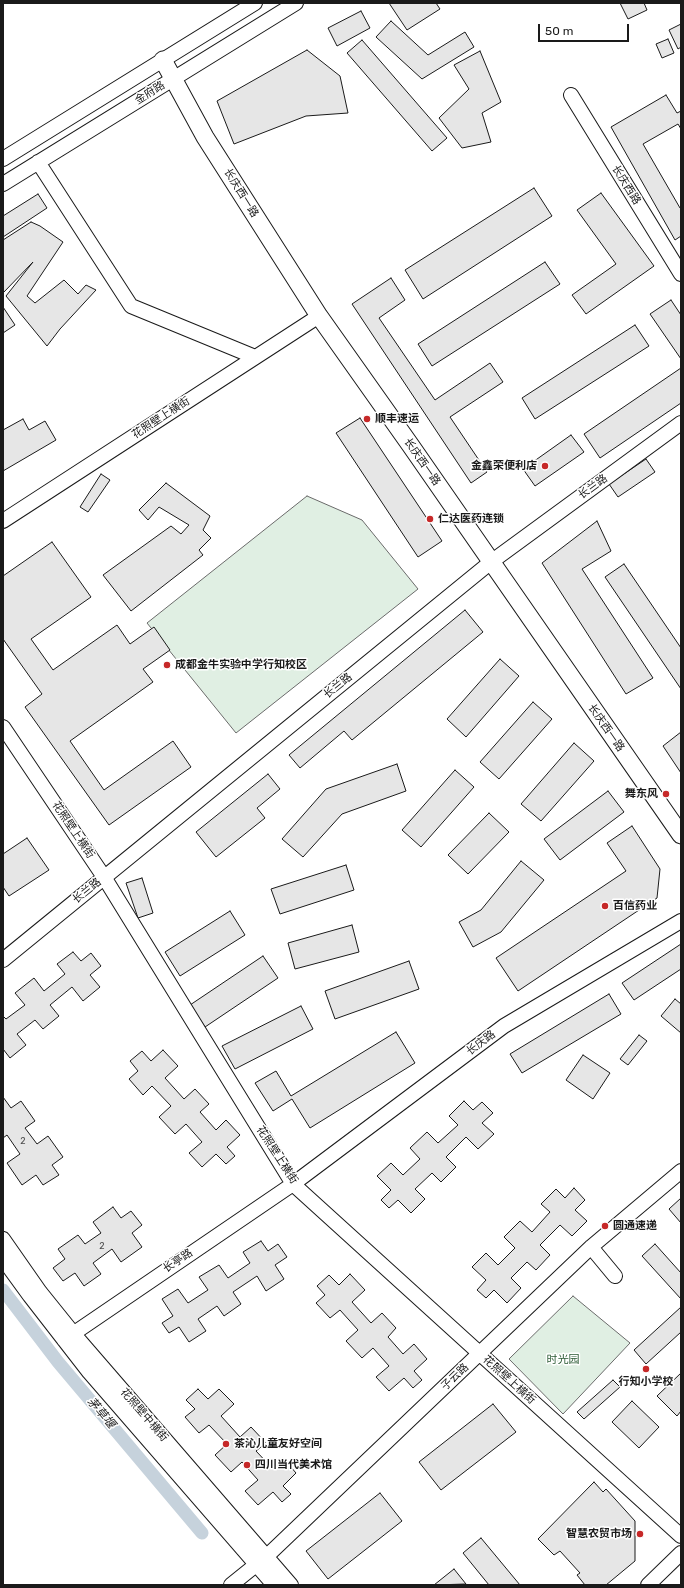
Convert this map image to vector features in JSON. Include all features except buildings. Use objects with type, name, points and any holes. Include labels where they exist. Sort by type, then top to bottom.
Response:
[{"type":"main road","name":"长庆西一路","points":[[163,60],[205,137],[319,316],[412,446],[681,835]]},
{"type":"street","name":"金府路","points":[[3,159],[255,3]]},
{"type":"street","name":"金府路","points":[[3,184],[296,3]]},
{"type":"street","name":"长庆西路","points":[[571,95],[681,274]]},
{"type":"street","points":[[38,162],[131,306],[255,357]]},
{"type":"street","name":"花照壁上横街","points":[[3,521],[319,316]]},
{"type":"street","name":"长兰路","points":[[3,960],[491,562],[681,423]]},
{"type":"street","name":"花照壁上横街","points":[[3,727],[104,877],[293,1184],[681,1536]]},
{"type":"street","name":"长庆路","points":[[293,1184],[504,1026],[681,921]]},
{"type":"street","name":"子云路","points":[[231,1585],[262,1560],[591,1247],[681,1171]]},
{"type":"street","name":"长亭路","points":[[68,1337],[293,1184]]},
{"type":"street","name":"花照壁中横街","points":[[3,1239],[40,1292],[68,1337]]},
{"type":"street","points":[[591,1247],[615,1276]]},
{"type":"street","name":"花照壁中横街","points":[[3,1259],[30,1296],[68,1337],[262,1560],[291,1585]]},
{"type":"street","points":[[648,1585],[681,1553]]},
{"type":"street","name":"花照壁中横街","points":[[262,1560],[274,1585]]},
{"type":"green space","points":[[307,496],[362,520],[418,589],[236,733],[147,623]]},
{"type":"green space","name":"时光园","points":[[573,1296],[630,1343],[563,1414],[509,1359]]},
{"type":"waterway","name":"茅草堰","points":[[3,1290],[58,1362],[202,1533]]},
{"type":"place","name":"顺丰速运","points":[[367,419]]},
{"type":"place","name":"金鑫荣便利店","points":[[545,466]]},
{"type":"place","name":"仁达医药连锁","points":[[430,519]]},
{"type":"place","name":"成都金牛实验中学行知校区","points":[[167,665]]},
{"type":"place","name":"舞东风","points":[[666,794]]},
{"type":"place","name":"百信药业","points":[[605,906]]},
{"type":"place","name":"圆通速递","points":[[605,1226]]},
{"type":"place","name":"行知小学校","points":[[646,1369]]},
{"type":"place","name":"茶沁儿童友好空间","points":[[226,1444]]},
{"type":"place","name":"四川当代美术馆","points":[[247,1465]]},
{"type":"place","name":"智慧农贸市场","points":[[640,1534]]}]
